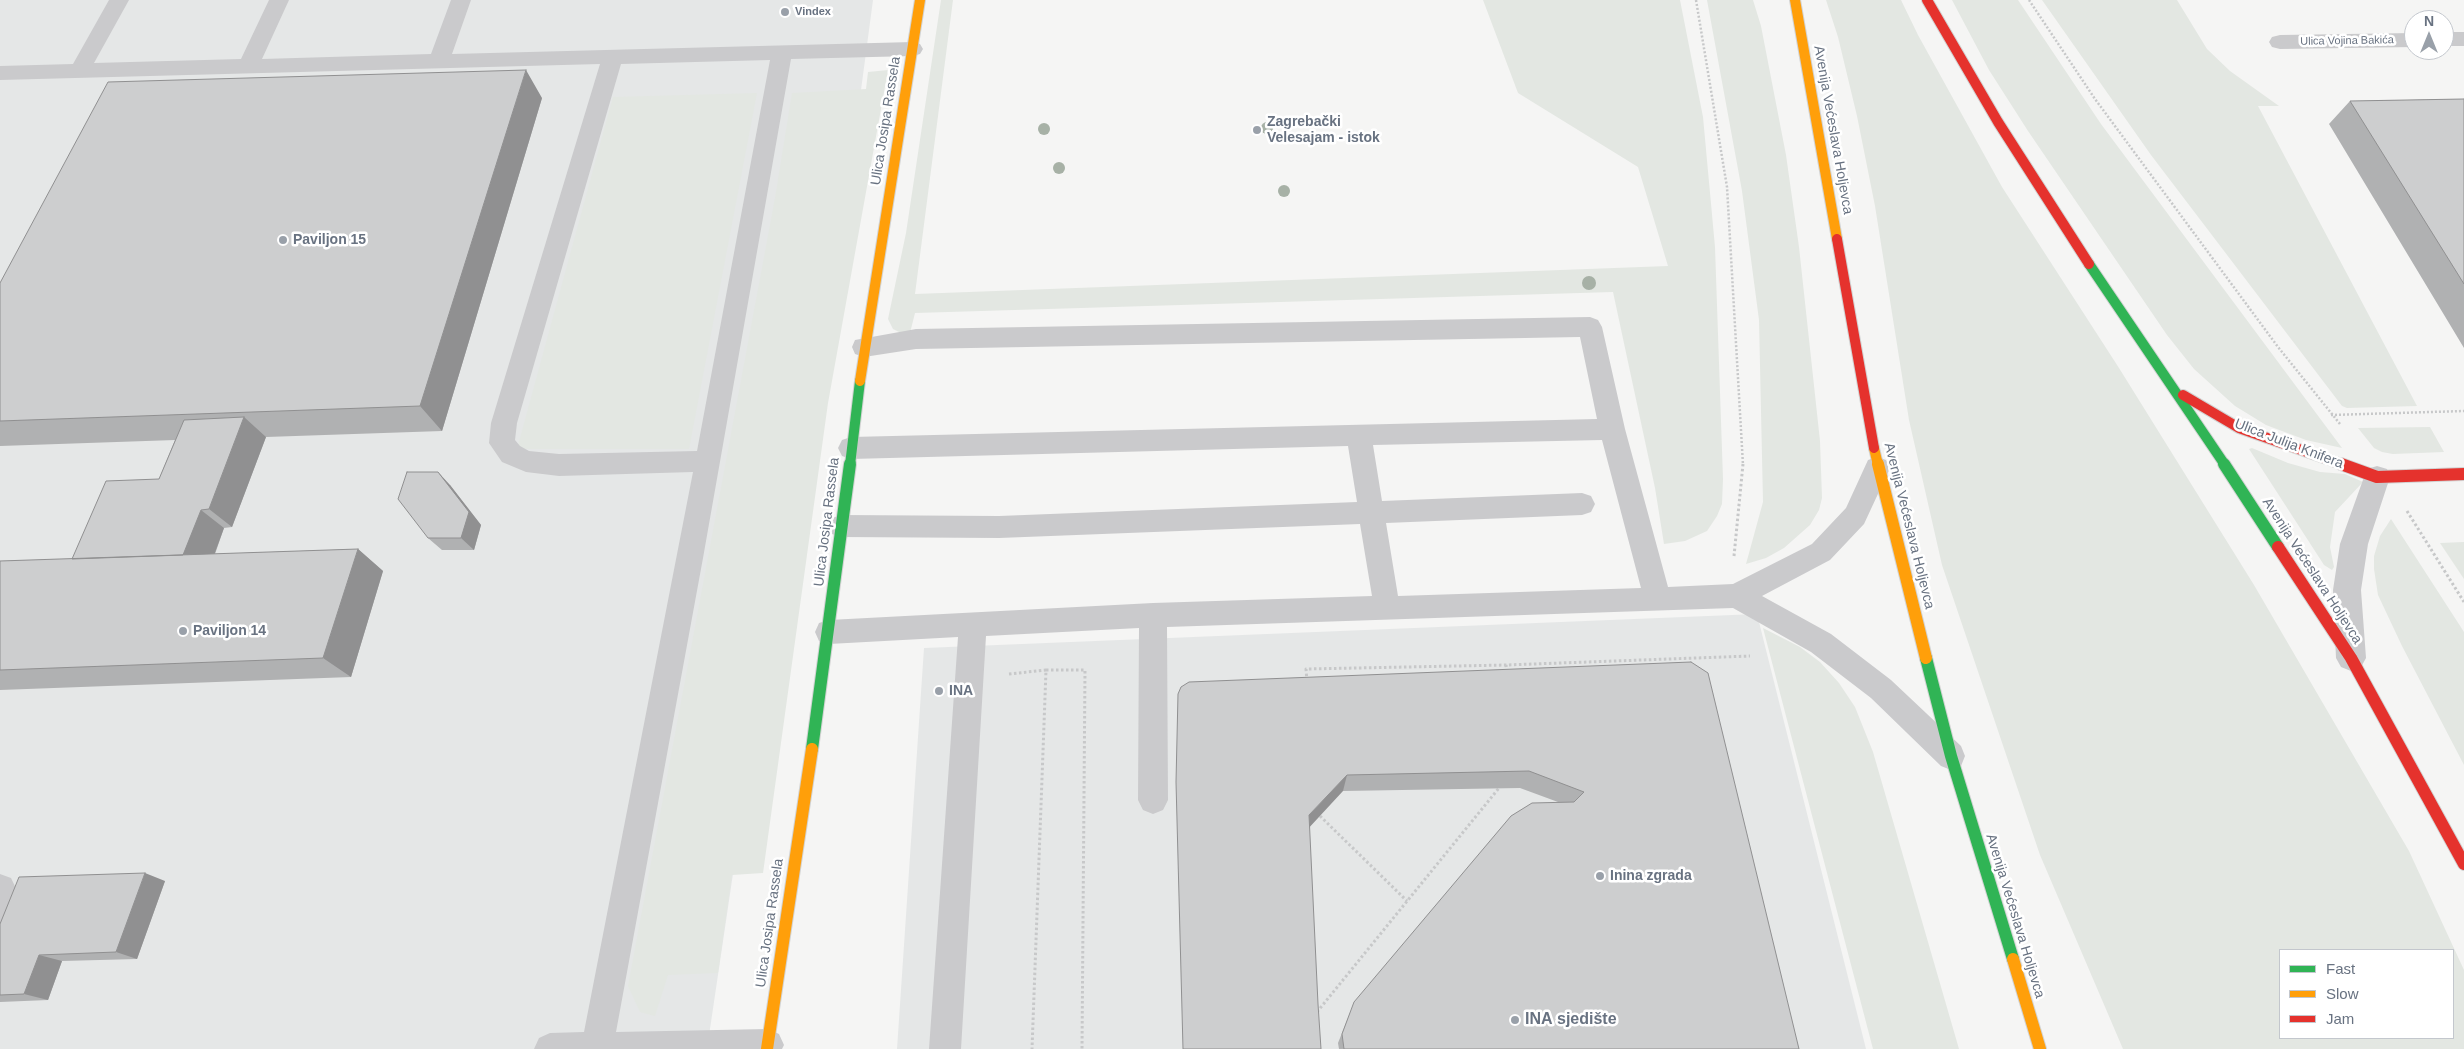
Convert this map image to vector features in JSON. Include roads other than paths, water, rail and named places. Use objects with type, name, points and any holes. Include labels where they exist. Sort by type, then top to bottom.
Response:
[{"type":"main road","name":"Ulica Josipa Rassela","points":[[767,1047],[829,632],[864,347],[914,49],[920,0]]},
{"type":"main road","name":"Avenija Većeslava Holjevca","points":[[1794,0],[1878,468],[1951,756],[2040,1049]]},
{"type":"main road","name":"Avenija Većeslava Holjevca","points":[[1927,0],[1998,122],[2113,301],[2177,392],[2351,658],[2464,864]]},
{"type":"main road","name":"Ulica Julija Knifera","points":[[2177,392],[2239,428],[2302,452],[2377,477],[2464,474]]},
{"type":"street","name":"Ulica Vojina Bakića","points":[[2280,42],[2404,40]]},
{"type":"street","points":[[2351,658],[2347,590],[2354,544],[2377,477]]},
{"type":"lane","points":[[80,71],[119,0]]},
{"type":"lane","points":[[248,67],[280,0]]},
{"type":"lane","points":[[439,62],[461,0]]},
{"type":"lane","points":[[0,73],[914,49]]},
{"type":"lane","points":[[597,1047],[708,461],[782,53]]},
{"type":"lane","points":[[613,57],[504,423],[502,443],[511,454],[526,461],[559,465],[708,461]]},
{"type":"lane","points":[[864,347],[916,339],[1590,327],[1612,429],[1658,600]]},
{"type":"lane","points":[[851,448],[1359,437],[1612,429]]},
{"type":"lane","points":[[1359,437],[1386,608]]},
{"type":"lane","points":[[829,632],[1153,615],[1736,596],[1821,552],[1855,516],[1878,468]]},
{"type":"lane","points":[[841,526],[999,527],[1582,504]]},
{"type":"lane","points":[[1736,596],[1821,643],[1881,689],[1951,756]]},
{"type":"lane","points":[[1153,615],[1153,800]]},
{"type":"lane","points":[[945,1049],[973,624]]},
{"type":"lane","points":[[0,889],[3,890],[7,901],[0,923]]},
{"type":"lane","points":[[550,1049],[597,1047],[767,1047]]},
{"type":"place","name":"Vindex","points":[[785,12]]},
{"type":"place","name":"Zagrebački Velesajam - istok","points":[[1257,130]]},
{"type":"place","name":"Paviljon 15","points":[[283,240]]},
{"type":"place","name":"Paviljon 14","points":[[183,631]]},
{"type":"place","name":"INA","points":[[939,691]]},
{"type":"place","name":"Inina zgrada","points":[[1600,876]]},
{"type":"place","name":"INA sjedište","points":[[1515,1020]]}]
